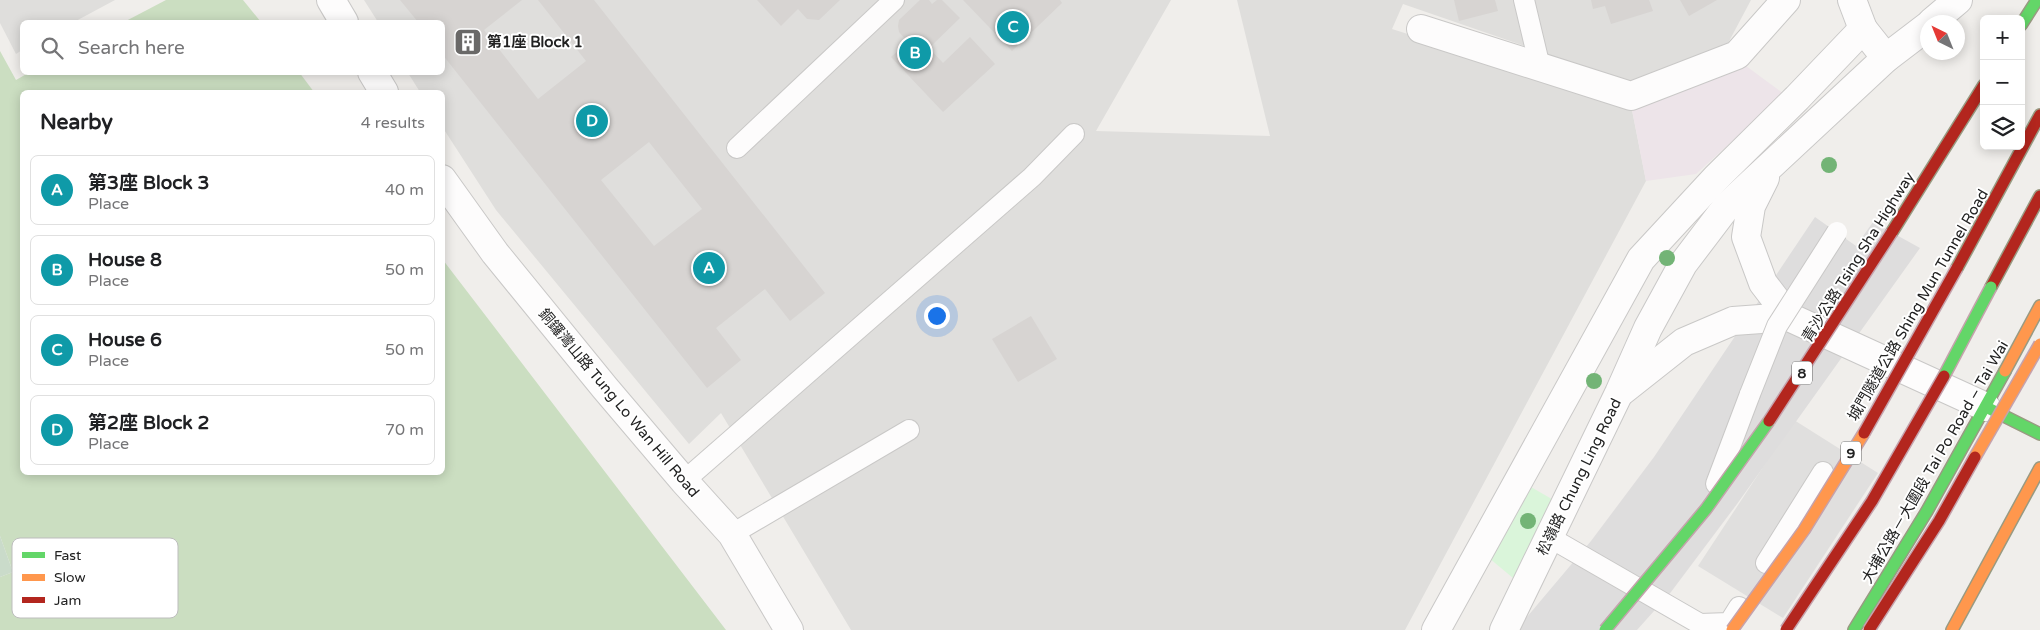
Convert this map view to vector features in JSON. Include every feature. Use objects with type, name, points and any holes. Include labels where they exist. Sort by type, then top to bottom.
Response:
[{"type":"main road","points":[[2025,19],[2037,0]]},
{"type":"main road","name":"青沙公路 Tsing Sha Highway","points":[[1605,630],[1706,509],[1764,429],[1822,344],[1980,91]]},
{"type":"main road","name":"城門隧道公路 Shing Mun Tunnel Road","points":[[1732,630],[1814,515],[1877,410],[2040,115]]},
{"type":"main road","points":[[1786,630],[1872,501],[1935,394],[2040,196]]},
{"type":"main road","name":"大埔公路－大圍段 Tai Po Road – Tai Wai","points":[[1854,630],[1930,506],[2040,306]]},
{"type":"main road","points":[[1869,630],[1939,521],[2040,344]]},
{"type":"main road","points":[[1986,407],[2040,434]]},
{"type":"main road","points":[[1952,630],[2040,468]]},
{"type":"street","points":[[330,0],[343,20]]},
{"type":"street","points":[[1421,29],[1631,96],[1737,55],[1786,0]]},
{"type":"street","points":[[1852,0],[1863,29],[1886,58]]},
{"type":"street","points":[[1619,393],[1648,328],[1683,264],[1727,206],[1886,58],[1939,12]]},
{"type":"street","points":[[1436,630],[1641,259],[1716,178],[1863,29]]},
{"type":"street","points":[[374,75],[383,90]]},
{"type":"street","points":[[1770,168],[1751,206],[1746,237],[1763,283],[1789,317]]},
{"type":"street","name":"銅鑼灣山路 Tung Lo Wan Hill Road","points":[[445,183],[495,253],[684,481],[732,534],[790,630]]},
{"type":"street","name":"松嶺路 Chung Ling Road","points":[[1504,630],[1619,393],[1684,342],[1733,321],[1789,317],[1986,407]]},
{"type":"lane","points":[[737,148],[894,0]]},
{"type":"lane","points":[[1524,0],[1540,67]]},
{"type":"lane","points":[[684,481],[1032,177],[1074,134]]},
{"type":"lane","points":[[1706,509],[1777,326],[1838,232]]},
{"type":"lane","points":[[732,534],[909,430]]},
{"type":"lane","points":[[1549,537],[1700,624],[1729,623],[1823,472]]},
{"type":"shaded area","points":[[0,0],[115,0],[78,20],[20,20],[20,51],[16,54],[0,23]]},
{"type":"shaded area","points":[[364,0],[1171,0],[1096,131],[1270,136],[1237,0],[1751,0],[1726,47],[1634,84],[1403,4],[1392,29],[1631,105],[1646,181],[1405,630],[851,630],[721,413],[689,444],[496,210],[445,131],[445,90],[419,90],[409,75],[445,75],[445,20],[377,20]]},
{"type":"shaded area","points":[[1742,63],[1784,94],[1696,174],[1646,181],[1631,105]]},
{"type":"shaded area","points":[[1794,420],[1878,473],[1783,618],[1698,566]]},
{"type":"green space","points":[[166,0],[243,0],[259,20],[128,20]]},
{"type":"green space","points":[[0,51],[16,80],[25,75],[301,75],[312,90],[20,90],[20,475],[445,475],[445,263],[726,630],[0,630],[0,577],[12,572],[12,618],[178,618],[178,538],[12,538],[12,569],[0,536]]},
{"type":"green space","points":[[1524,483],[1557,502],[1513,578],[1483,553]]},
{"type":"green space","points":[[0,536],[12,572],[0,577]]},
{"type":"pier","points":[[1815,217],[1856,246],[1873,222],[1920,248],[1737,504],[1671,592],[1637,630],[1516,630],[1591,541],[1654,457]]},
{"type":"building","points":[[400,0],[522,0],[484,30],[538,99],[586,61],[538,0],[594,0],[825,293],[790,321],[765,289],[716,328],[741,360],[707,388],[445,58],[445,20],[416,20]],"holes":[[[649,142],[702,209],[654,246],[601,180]]]},
{"type":"building","points":[[757,0],[840,0],[819,20],[807,19],[798,9],[781,26]]},
{"type":"building","points":[[920,0],[929,0],[932,4],[937,0],[942,0],[960,18],[929,48],[943,63],[970,37],[995,64],[943,112],[891,57],[908,42],[899,32],[899,20]]},
{"type":"building","points":[[963,0],[1060,0],[1062,3],[1012,51]]},
{"type":"building","points":[[1454,0],[1495,0],[1498,11],[1459,21]]},
{"type":"building","points":[[1591,0],[1649,0],[1653,11],[1611,24],[1605,6],[1593,9]]},
{"type":"building","points":[[1680,0],[1717,0],[1689,16]]},
{"type":"building","points":[[1031,316],[1057,359],[1018,382],[992,339]]},
{"type":"traffic: fast","points":[[2025,19],[2037,0]]},
{"type":"traffic: fast","points":[[1944,376],[1991,287]]},
{"type":"traffic: fast","points":[[1854,630],[1927,511],[2005,371]]},
{"type":"traffic: fast","points":[[1986,407],[2040,434]]},
{"type":"traffic: fast","points":[[1605,630],[1706,509],[1769,421]]},
{"type":"traffic: slow","points":[[2005,371],[2040,306]]},
{"type":"traffic: slow","points":[[1975,457],[2040,344]]},
{"type":"traffic: slow","points":[[1732,630],[1804,530],[1864,433]]},
{"type":"traffic: slow","points":[[1952,630],[2040,468]]},
{"type":"traffic: jam","points":[[1892,232],[1980,91]]},
{"type":"traffic: jam","points":[[1957,268],[2040,115]]},
{"type":"traffic: jam","points":[[1991,287],[2040,196]]},
{"type":"traffic: jam","points":[[1769,421],[1892,232]]},
{"type":"traffic: jam","points":[[1864,433],[1957,268]]},
{"type":"traffic: jam","points":[[1786,630],[1872,501],[1944,376]]},
{"type":"traffic: jam","points":[[1869,630],[1939,521],[1975,457]]},
{"type":"place","name":"House 6","points":[[1013,27]]},
{"type":"place","name":"第1座 Block 1","points":[[468,42]]},
{"type":"place","name":"House 8","points":[[915,53]]},
{"type":"place","name":"第2座 Block 2","points":[[592,121]]},
{"type":"place","name":"第3座 Block 3","points":[[709,268]]}]
